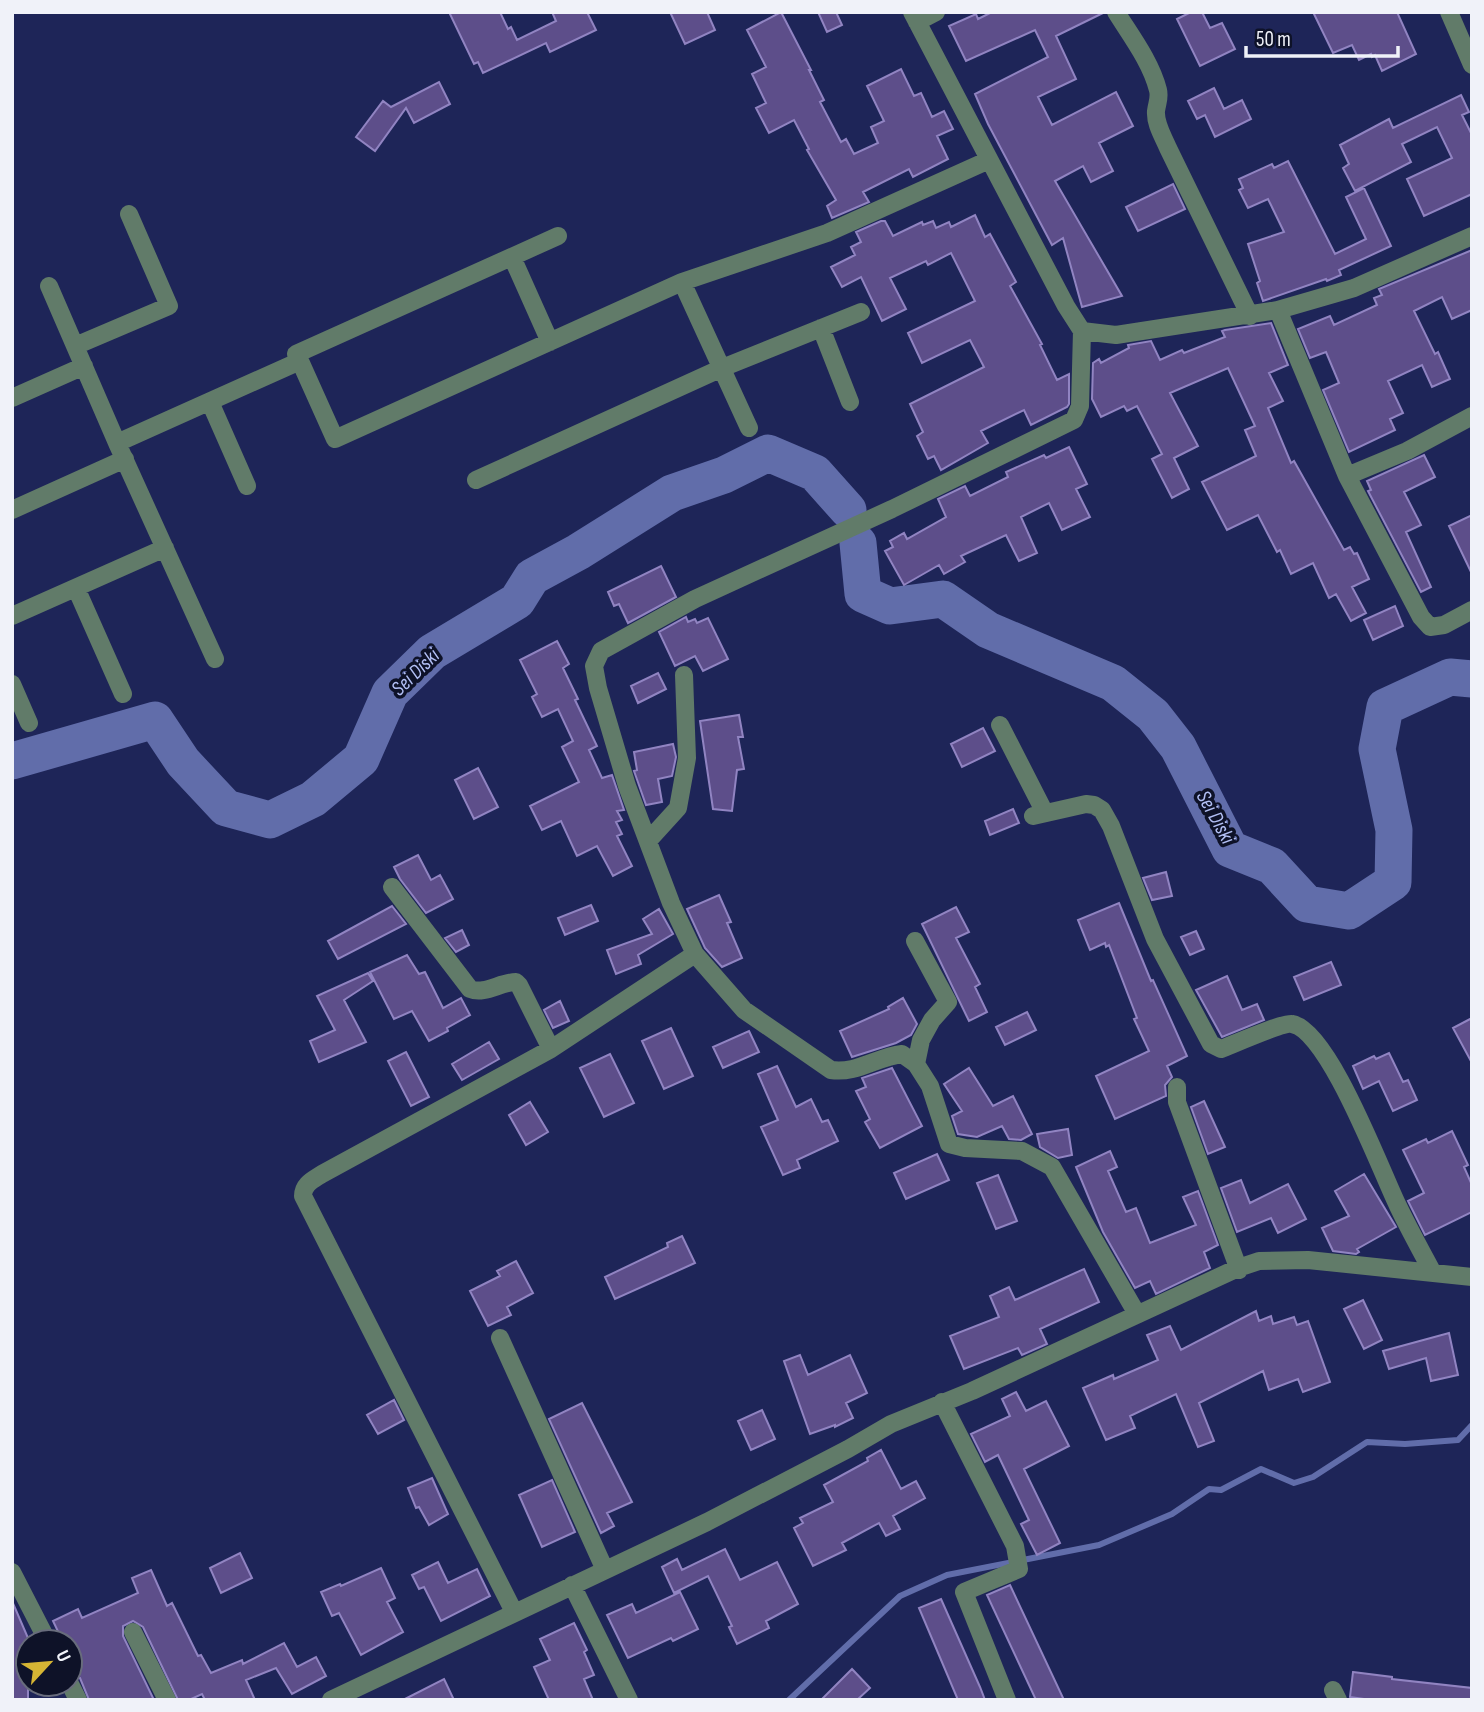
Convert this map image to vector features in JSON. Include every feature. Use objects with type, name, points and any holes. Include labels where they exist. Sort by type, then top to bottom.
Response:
[{"type":"street","points":[[936,12],[915,17],[1066,306],[1082,331],[1080,406],[1074,420],[892,509],[695,599],[601,650],[594,666],[627,786],[671,903],[695,954],[744,1010],[831,1070],[846,1073],[885,1056],[902,1054],[916,1064],[930,1086],[949,1144],[965,1148],[1022,1151],[1052,1167],[1137,1314]]},
{"type":"street","points":[[1116,12],[1157,87],[1157,124],[1250,316]]},
{"type":"street","points":[[1449,12],[1472,65]]},
{"type":"street","points":[[558,236],[296,354],[335,439],[682,282],[827,233],[989,160]]},
{"type":"street","points":[[75,346],[169,306],[129,214]]},
{"type":"street","points":[[1082,331],[1116,335],[1278,310],[1354,288],[1472,236]]},
{"type":"street","points":[[512,257],[550,342]]},
{"type":"street","points":[[682,282],[749,428]]},
{"type":"street","points":[[49,286],[215,659]]},
{"type":"street","points":[[1278,310],[1347,476],[1421,617],[1430,627],[1444,625],[1472,610]]},
{"type":"street","points":[[476,480],[722,368],[861,312]]},
{"type":"street","points":[[821,328],[850,402]]},
{"type":"street","points":[[12,510],[210,402],[300,361]]},
{"type":"street","points":[[12,398],[84,366]]},
{"type":"street","points":[[210,402],[247,486]]},
{"type":"street","points":[[1347,476],[1472,416]]},
{"type":"street","points":[[12,616],[165,548]]},
{"type":"street","points":[[76,588],[123,694]]},
{"type":"street","points":[[648,841],[678,808],[687,758],[684,675]]},
{"type":"street","points":[[12,684],[29,723]]},
{"type":"street","points":[[1000,725],[1039,814],[1086,804],[1102,810],[1126,860],[1155,939],[1211,1044],[1221,1049],[1249,1040],[1284,1023],[1306,1030],[1316,1041],[1345,1091],[1433,1273]]},
{"type":"street","points":[[393,887],[470,989],[481,991],[510,982],[519,985],[551,1049]]},
{"type":"street","points":[[915,941],[948,1002],[932,1020],[921,1040],[916,1064]]},
{"type":"street","points":[[514,1612],[309,1209],[303,1191],[305,1186],[322,1174],[551,1049],[695,954]]},
{"type":"street","points":[[1177,1087],[1177,1102],[1240,1270]]},
{"type":"street","points":[[331,1700],[707,1522],[891,1424],[972,1391],[1259,1261],[1283,1259],[1472,1277]]},
{"type":"street","points":[[500,1338],[605,1570]]},
{"type":"street","points":[[942,1402],[1015,1546],[1019,1569],[964,1592],[1007,1700]]},
{"type":"street","points":[[12,1572],[41,1628]]},
{"type":"street","points":[[572,1585],[629,1700]]},
{"type":"street","points":[[133,1632],[167,1700]]},
{"type":"building","points":[[449,12],[500,12],[517,40],[556,21],[552,12],[587,12],[596,30],[550,52],[546,43],[483,73],[478,62],[474,64]]},
{"type":"building","points":[[670,12],[707,12],[715,30],[685,44]]},
{"type":"building","points":[[781,12],[824,100],[820,102],[841,142],[846,139],[854,154],[878,143],[871,127],[884,121],[867,86],[901,69],[914,96],[921,93],[932,117],[944,111],[953,129],[937,136],[948,159],[913,177],[909,169],[863,192],[869,202],[832,218],[827,206],[836,200],[807,150],[809,149],[794,120],[769,133],[756,108],[766,103],[752,74],[766,67],[747,30]]},
{"type":"building","points":[[818,12],[836,12],[842,25],[827,32]]},
{"type":"building","points":[[992,12],[1105,12],[1056,36],[1076,79],[1038,97],[1052,125],[1116,92],[1133,126],[1099,143],[1113,171],[1091,182],[1083,166],[1055,181],[1122,296],[1082,307],[1063,238],[1052,245],[988,124],[975,94],[1048,57],[1035,30],[966,61],[949,26],[976,14],[978,19]]},
{"type":"building","points":[[1191,12],[1202,12],[1210,28],[1222,23],[1235,49],[1200,66],[1177,19]]},
{"type":"building","points":[[1313,12],[1397,12],[1416,54],[1382,71],[1375,55],[1372,57],[1371,54],[1359,60],[1352,45],[1333,53]]},
{"type":"building","points":[[439,82],[450,104],[414,123],[406,108],[375,151],[356,137],[383,101],[391,107]]},
{"type":"building","points":[[1214,88],[1224,109],[1242,100],[1251,119],[1215,137],[1205,115],[1197,119],[1188,101]]},
{"type":"building","points":[[1461,95],[1469,112],[1462,115],[1472,135],[1472,194],[1424,216],[1407,179],[1452,158],[1437,127],[1402,144],[1411,162],[1355,191],[1343,168],[1349,164],[1340,145],[1389,119],[1393,128]]},
{"type":"building","points":[[1288,161],[1335,254],[1366,239],[1346,197],[1364,188],[1391,246],[1339,270],[1341,275],[1263,301],[1257,283],[1260,281],[1248,244],[1284,232],[1268,199],[1248,208],[1239,190],[1243,188],[1239,179],[1272,164],[1274,168]]},
{"type":"building","points":[[1173,184],[1185,209],[1138,231],[1126,207]]},
{"type":"building","points":[[975,215],[985,237],[990,234],[1016,282],[1010,286],[1042,344],[1040,345],[1057,380],[1069,374],[1069,404],[1031,425],[1024,410],[981,431],[988,443],[941,470],[934,456],[928,459],[917,436],[923,432],[910,404],[984,367],[970,340],[922,363],[908,333],[975,301],[951,253],[928,265],[926,261],[890,278],[906,309],[882,321],[861,277],[842,287],[831,267],[855,255],[851,247],[861,242],[856,232],[881,221],[885,221],[893,236],[922,222],[923,225],[933,221],[936,228],[949,222],[951,227]]},
{"type":"building","points":[[1472,250],[1472,310],[1452,319],[1442,297],[1414,311],[1450,379],[1432,387],[1422,365],[1388,381],[1403,413],[1390,419],[1395,430],[1349,452],[1323,390],[1339,383],[1326,352],[1310,358],[1298,329],[1330,316],[1334,325],[1377,305],[1374,298],[1382,295],[1379,289]]},
{"type":"building","points":[[1271,323],[1288,365],[1269,373],[1283,401],[1268,408],[1291,463],[1294,461],[1344,550],[1350,547],[1354,554],[1357,553],[1369,579],[1352,587],[1366,613],[1351,621],[1336,594],[1329,598],[1313,563],[1291,574],[1280,550],[1277,552],[1258,515],[1227,530],[1202,482],[1256,456],[1245,430],[1255,426],[1228,368],[1170,393],[1198,446],[1174,458],[1189,489],[1172,498],[1152,459],[1162,454],[1137,406],[1127,411],[1124,406],[1101,417],[1092,399],[1093,363],[1099,359],[1101,363],[1129,348],[1128,345],[1151,341],[1160,360],[1225,337],[1222,331],[1225,330]]},
{"type":"building","points":[[1069,447],[1087,484],[1076,489],[1090,517],[1062,530],[1049,503],[1021,517],[1037,553],[1019,561],[1006,535],[961,556],[965,562],[944,574],[939,565],[904,585],[885,551],[893,547],[890,541],[904,533],[907,539],[946,517],[938,499],[965,486],[970,496],[1008,477],[1006,472]]},
{"type":"building","points":[[1424,455],[1435,477],[1404,492],[1421,525],[1406,532],[1431,587],[1421,592],[1368,491],[1371,490],[1367,481]]},
{"type":"building","points":[[1472,515],[1472,574],[1449,526]]},
{"type":"building","points":[[661,566],[676,597],[628,623],[619,604],[614,606],[608,592]]},
{"type":"building","points":[[1395,606],[1403,626],[1373,640],[1364,620]]},
{"type":"building","points":[[686,617],[688,622],[695,619],[697,623],[708,618],[728,659],[703,671],[695,656],[675,666],[659,632]]},
{"type":"building","points":[[557,641],[569,664],[563,668],[578,699],[575,700],[597,746],[589,750],[602,778],[612,775],[624,810],[617,811],[622,820],[616,822],[622,834],[617,836],[632,866],[613,876],[597,846],[577,856],[561,821],[542,830],[530,806],[579,782],[562,747],[573,741],[558,709],[542,717],[532,697],[537,694],[520,660]]},
{"type":"building","points":[[658,673],[666,689],[638,703],[631,686]]},
{"type":"building","points":[[739,715],[743,737],[738,737],[744,769],[737,770],[732,811],[713,809],[700,721]]},
{"type":"building","points":[[983,728],[995,751],[962,767],[951,744]]},
{"type":"building","points":[[673,744],[676,757],[672,776],[658,779],[662,802],[646,805],[634,771],[637,770],[634,752]]},
{"type":"building","points":[[478,768],[498,807],[474,819],[455,780]]},
{"type":"building","points":[[1013,809],[1019,823],[990,835],[985,821]]},
{"type":"building","points":[[418,855],[431,880],[440,875],[453,899],[426,913],[394,867]]},
{"type":"building","points":[[1166,872],[1172,896],[1152,900],[1143,878]]},
{"type":"building","points":[[719,895],[742,958],[722,967],[705,948],[687,909]]},
{"type":"building","points":[[1119,903],[1151,981],[1153,980],[1187,1056],[1167,1066],[1172,1077],[1165,1085],[1166,1096],[1115,1119],[1096,1076],[1149,1051],[1134,1019],[1137,1018],[1109,945],[1106,947],[1105,943],[1090,950],[1078,920]]},
{"type":"building","points":[[591,905],[598,921],[565,935],[558,918]]},
{"type":"building","points":[[392,906],[406,924],[338,959],[328,941]]},
{"type":"building","points":[[956,907],[969,932],[956,938],[980,984],[975,987],[987,1012],[969,1021],[922,924]]},
{"type":"building","points":[[659,909],[673,934],[638,955],[641,964],[616,974],[607,950],[652,934],[643,919]]},
{"type":"building","points":[[462,930],[469,945],[456,952],[445,938]]},
{"type":"building","points":[[1196,931],[1204,949],[1190,955],[1181,937]]},
{"type":"building","points":[[407,955],[419,974],[425,972],[443,1008],[461,998],[470,1015],[429,1041],[412,1011],[394,1019],[370,972]]},
{"type":"building","points":[[1331,962],[1341,985],[1304,1000],[1294,977]]},
{"type":"building","points":[[368,973],[373,981],[344,1000],[366,1042],[319,1062],[310,1041],[335,1030],[317,996]]},
{"type":"building","points":[[1227,976],[1242,1010],[1257,1004],[1264,1020],[1222,1037],[1196,990]]},
{"type":"building","points":[[903,998],[917,1024],[911,1035],[896,1043],[852,1057],[840,1031],[889,1009],[888,1007]]},
{"type":"building","points":[[560,1001],[569,1021],[553,1028],[544,1010]]},
{"type":"building","points":[[1027,1012],[1036,1030],[1005,1045],[996,1027]]},
{"type":"building","points":[[1472,1018],[1472,1063],[1453,1028]]},
{"type":"building","points":[[671,1028],[693,1076],[664,1089],[642,1041]]},
{"type":"building","points":[[749,1031],[759,1052],[723,1068],[713,1047]]},
{"type":"building","points":[[489,1042],[499,1059],[462,1080],[452,1064]]},
{"type":"building","points":[[406,1052],[429,1097],[411,1106],[388,1061]]},
{"type":"building","points":[[1389,1053],[1403,1082],[1408,1080],[1417,1100],[1393,1111],[1379,1081],[1363,1089],[1353,1066],[1374,1056],[1376,1059]]},
{"type":"building","points":[[610,1054],[634,1103],[604,1117],[580,1068]]},
{"type":"building","points":[[777,1066],[796,1107],[811,1099],[822,1122],[828,1120],[838,1141],[797,1160],[800,1168],[783,1175],[761,1127],[778,1120],[758,1074]]},
{"type":"building","points":[[892,1068],[922,1126],[880,1148],[865,1122],[870,1119],[856,1091],[866,1087],[862,1078]]},
{"type":"building","points":[[969,1068],[993,1106],[1013,1096],[1032,1134],[1021,1140],[1009,1139],[1002,1126],[977,1137],[958,1134],[952,1116],[962,1111],[944,1084]]},
{"type":"building","points":[[1204,1101],[1225,1147],[1208,1154],[1191,1107]]},
{"type":"building","points":[[530,1102],[548,1132],[526,1145],[509,1115]]},
{"type":"building","points":[[1068,1129],[1072,1155],[1058,1158],[1040,1147],[1037,1134]]},
{"type":"building","points":[[1452,1131],[1468,1165],[1464,1167],[1472,1185],[1472,1212],[1425,1235],[1408,1201],[1424,1193],[1403,1150],[1426,1139],[1428,1143]]},
{"type":"building","points":[[1110,1151],[1117,1167],[1108,1171],[1126,1212],[1136,1208],[1150,1243],[1196,1225],[1183,1197],[1198,1191],[1218,1245],[1204,1252],[1210,1268],[1156,1294],[1150,1281],[1135,1288],[1103,1232],[1076,1167]]},
{"type":"building","points":[[937,1154],[949,1180],[906,1199],[894,1173]]},
{"type":"building","points":[[1364,1174],[1396,1227],[1357,1249],[1359,1252],[1356,1254],[1333,1251],[1322,1228],[1349,1216],[1335,1191]]},
{"type":"building","points":[[998,1175],[1017,1221],[996,1229],[977,1183]]},
{"type":"building","points":[[1241,1180],[1250,1203],[1288,1184],[1306,1219],[1278,1233],[1271,1218],[1237,1232],[1221,1188]]},
{"type":"building","points":[[682,1236],[695,1263],[615,1299],[605,1277],[668,1247],[667,1243]]},
{"type":"building","points":[[516,1261],[533,1293],[507,1307],[511,1315],[488,1326],[470,1291],[500,1276],[497,1271]]},
{"type":"building","points":[[1084,1269],[1099,1302],[1040,1329],[1047,1344],[1022,1355],[1018,1348],[964,1369],[950,1336],[999,1317],[990,1296],[1009,1287],[1015,1300]]},
{"type":"building","points":[[1363,1300],[1382,1340],[1364,1349],[1344,1309]]},
{"type":"building","points":[[1256,1311],[1259,1321],[1271,1316],[1273,1324],[1294,1317],[1297,1325],[1308,1321],[1330,1382],[1303,1392],[1298,1379],[1269,1390],[1263,1371],[1199,1403],[1214,1441],[1198,1447],[1176,1394],[1130,1416],[1135,1428],[1106,1440],[1083,1388],[1113,1375],[1114,1379],[1158,1360],[1147,1335],[1170,1326],[1181,1350]]},
{"type":"building","points":[[1449,1333],[1458,1375],[1431,1381],[1426,1358],[1389,1369],[1383,1351]]},
{"type":"building","points":[[800,1355],[808,1375],[850,1355],[867,1393],[846,1403],[853,1418],[835,1427],[810,1434],[784,1361]]},
{"type":"building","points":[[1016,1392],[1026,1411],[1046,1401],[1069,1446],[1024,1469],[1060,1543],[1037,1555],[1021,1524],[1029,1520],[998,1455],[985,1462],[971,1434],[1010,1416],[1002,1399]]},
{"type":"building","points":[[394,1400],[404,1420],[378,1434],[367,1415]]},
{"type":"building","points":[[582,1403],[632,1502],[607,1513],[614,1526],[601,1533],[549,1419]]},
{"type":"building","points":[[762,1410],[775,1439],[751,1450],[738,1421]]},
{"type":"building","points":[[881,1450],[901,1489],[916,1481],[925,1498],[893,1516],[900,1529],[886,1536],[879,1523],[842,1543],[846,1550],[813,1566],[794,1528],[803,1523],[800,1518],[833,1502],[824,1485],[868,1461],[867,1458]]},
{"type":"building","points":[[432,1478],[448,1514],[429,1525],[419,1507],[416,1508],[408,1488]]},
{"type":"building","points":[[552,1480],[575,1532],[542,1547],[519,1495]]},
{"type":"building","points":[[725,1549],[740,1580],[777,1562],[798,1604],[766,1621],[769,1628],[737,1644],[729,1627],[732,1626],[708,1576],[674,1593],[662,1567],[677,1559],[682,1570]]},
{"type":"building","points":[[240,1553],[252,1578],[221,1593],[210,1568]]},
{"type":"building","points":[[438,1562],[448,1583],[477,1569],[490,1596],[441,1621],[424,1587],[419,1589],[412,1575]]},
{"type":"building","points":[[381,1568],[395,1598],[387,1602],[403,1632],[361,1655],[339,1613],[332,1616],[321,1592]]},
{"type":"building","points":[[151,1570],[167,1606],[172,1603],[198,1656],[201,1655],[211,1673],[242,1660],[243,1664],[284,1643],[297,1667],[316,1657],[326,1676],[292,1694],[276,1668],[246,1680],[255,1700],[205,1700],[202,1694],[189,1700],[178,1700],[143,1627],[133,1621],[123,1626],[123,1636],[154,1700],[89,1700],[84,1688],[84,1628],[56,1628],[53,1621],[78,1609],[82,1618],[138,1593],[132,1578]]},
{"type":"building","points":[[1010,1585],[1064,1700],[1036,1700],[987,1595]]},
{"type":"building","points":[[680,1592],[698,1629],[628,1658],[607,1615],[632,1604],[636,1613]]},
{"type":"building","points":[[941,1599],[985,1700],[958,1700],[919,1608]]},
{"type":"building","points":[[12,1601],[24,1628],[14,1628],[14,1698],[28,1700],[12,1700]]},
{"type":"building","points":[[574,1623],[587,1650],[584,1652],[594,1675],[584,1679],[593,1700],[549,1700],[534,1667],[550,1660],[540,1639]]},
{"type":"building","points":[[852,1669],[870,1688],[857,1700],[821,1700]]},
{"type":"building","points":[[1353,1672],[1472,1688],[1472,1700],[1371,1700],[1350,1697]]},
{"type":"building","points":[[444,1679],[454,1700],[403,1700]]},
{"type":"waterway","name":"Sei Diski","points":[[12,761],[155,720],[183,762],[226,808],[270,820],[313,799],[361,759],[390,693],[432,652],[517,601],[532,577],[578,552],[672,493],[724,475],[768,453],[815,473],[848,510]]},
{"type":"waterway","name":"Sei Diski","points":[[858,543],[863,594],[890,606],[943,599],[988,630],[1113,683],[1153,715],[1178,747],[1230,849],[1272,866],[1307,904],[1349,911],[1393,882],[1394,830],[1377,749],[1385,707],[1450,677],[1472,679]]},
{"type":"waterway","points":[[789,1700],[900,1596],[947,1575],[1099,1545],[1172,1514],[1209,1489],[1221,1490],[1261,1469],[1294,1483],[1313,1477],[1367,1442],[1405,1444],[1458,1440],[1472,1425]]}]
